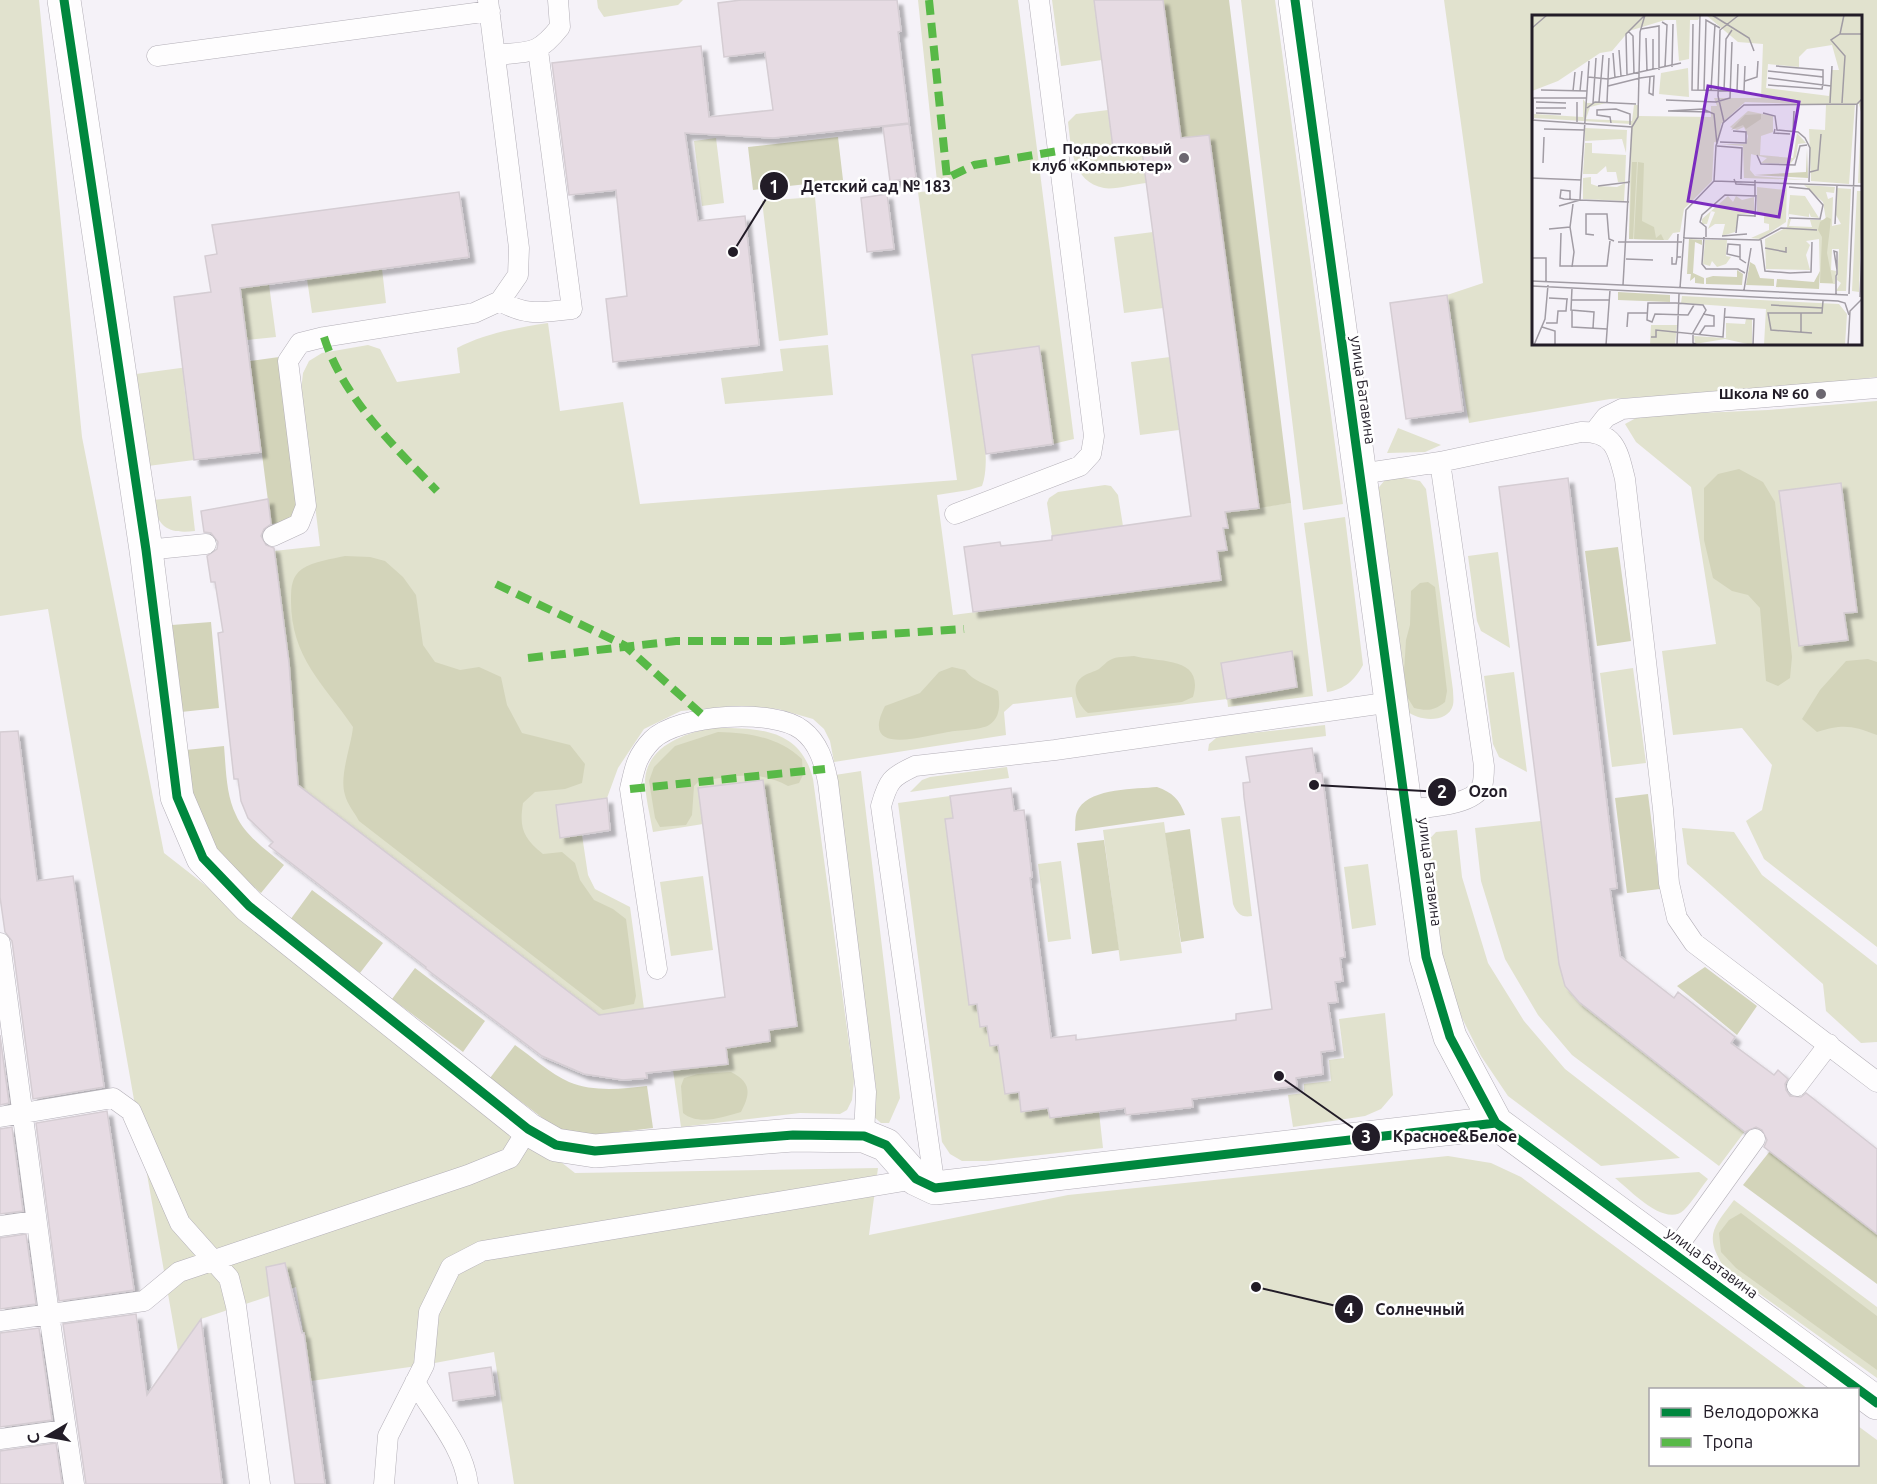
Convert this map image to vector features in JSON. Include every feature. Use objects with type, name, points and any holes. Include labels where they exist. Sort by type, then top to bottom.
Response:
[{"type":"street","points":[[64,0],[146,550],[177,797],[203,858],[249,906],[528,1129],[556,1144],[594,1151],[793,1135],[864,1136],[886,1145],[925,1184],[1496,1123]]},
{"type":"street","name":"улица Батавина","points":[[1295,0],[1426,957],[1450,1037],[1496,1123],[1857,1388]]},
{"type":"street","name":"улица Батавина","points":[[1859,1390],[1877,1403]]},
{"type":"lane","points":[[496,55],[538,50],[546,44],[560,27],[558,0]]},
{"type":"lane","points":[[955,514],[1080,466],[1091,453],[1094,436],[1039,0]]},
{"type":"lane","points":[[157,56],[489,6],[519,248],[518,275],[500,301],[474,313],[324,337],[300,343],[288,362],[306,506],[299,524],[273,536]]},
{"type":"lane","points":[[500,301],[517,310],[533,313],[572,309],[538,50]]},
{"type":"lane","points":[[1595,431],[1606,417],[1622,409],[1877,388]]},
{"type":"lane","points":[[1360,474],[1440,462],[1581,432],[1595,431],[1608,439],[1617,450],[1625,478],[1663,809],[1669,883],[1677,918],[1694,943],[1877,1082]]},
{"type":"lane","points":[[1407,810],[1473,797],[1482,785],[1484,766],[1440,462]]},
{"type":"lane","points":[[146,550],[206,544]]},
{"type":"lane","points":[[384,1484],[388,1436],[424,1365],[429,1312],[451,1267],[482,1251],[925,1184],[881,806],[886,790],[896,775],[915,766],[1055,750],[1392,702]]},
{"type":"lane","points":[[657,969],[630,789],[636,761],[654,738],[682,724],[724,717],[744,717],[778,719],[802,730],[819,749],[828,782],[866,1092],[864,1136]]},
{"type":"lane","points":[[0,943],[5,1009],[23,1114],[74,1484]]},
{"type":"lane","points":[[1797,1086],[1829,1044]]},
{"type":"lane","points":[[0,1117],[113,1098],[131,1111],[180,1223],[229,1278],[236,1306],[260,1484]]},
{"type":"lane","points":[[0,1321],[144,1300],[179,1272],[468,1175],[510,1158],[528,1129]]},
{"type":"lane","points":[[1673,1253],[1755,1139]]},
{"type":"lane","points":[[0,1226],[36,1221]]},
{"type":"lane","points":[[415,1382],[432,1412],[453,1440],[466,1471],[468,1484]]},
{"type":"lane","points":[[0,1439],[66,1430]]},
{"type":"green space","points":[[0,0],[39,0],[82,437],[164,853],[575,1173],[878,1168],[869,1235],[1068,1195],[1448,1156],[1491,1163],[1521,1177],[1807,1388],[1649,1388],[1649,1466],[1859,1466],[1859,1427],[1877,1440],[1877,1484],[514,1484],[494,1352],[424,1365],[311,1381],[296,1287],[201,1319],[178,1351],[48,609],[0,616]]},
{"type":"green space","points":[[597,0],[683,0],[678,5],[604,17],[598,8]]},
{"type":"green space","points":[[918,0],[1018,0],[1074,439],[1053,444],[1039,346],[972,355],[985,441],[985,474],[982,486],[937,495],[953,615],[1221,580],[1217,551],[1227,550],[1223,528],[1228,527],[1225,512],[1291,503],[1313,696],[1228,707],[1227,699],[1076,718],[1072,697],[1013,704],[1004,712],[1006,735],[834,762],[830,741],[824,729],[813,719],[778,709],[734,706],[681,711],[644,729],[618,768],[607,798],[556,805],[560,838],[582,835],[588,875],[595,889],[630,907],[644,1009],[599,1015],[298,785],[289,663],[274,551],[320,546],[301,391],[303,373],[309,361],[322,353],[368,345],[380,349],[397,382],[460,373],[457,348],[490,335],[548,323],[560,411],[623,402],[640,504],[957,480],[918,192],[938,191]]},
{"type":"green space","points":[[1052,0],[1094,0],[1102,60],[1061,66]]},
{"type":"green space","points":[[1163,0],[1229,0],[1291,503],[1259,508],[1209,135],[1181,138]]},
{"type":"green space","points":[[1241,0],[1275,0],[1343,504],[1303,510]]},
{"type":"green space","points":[[1444,0],[1877,0],[1877,377],[1765,390],[1610,399],[1469,423],[1447,295],[1483,283]]},
{"type":"green space","points":[[1108,110],[1113,148],[1141,144],[1146,183],[1104,188],[1085,179],[1079,171],[1072,152],[1068,122],[1076,114]]},
{"type":"green space","points":[[838,137],[843,180],[753,190],[748,147]]},
{"type":"green space","points":[[716,138],[724,203],[702,206],[694,141]]},
{"type":"green space","points":[[815,197],[828,335],[779,341],[762,201]]},
{"type":"green space","points":[[1153,232],[1163,308],[1124,313],[1114,237]]},
{"type":"green space","points":[[382,269],[386,303],[312,313],[307,279]]},
{"type":"green space","points":[[268,277],[276,337],[247,340],[240,288],[258,286]]},
{"type":"green space","points":[[828,345],[833,395],[725,404],[721,378],[783,371],[780,349]]},
{"type":"green space","points":[[279,357],[298,504],[292,518],[282,523],[271,524],[250,361]]},
{"type":"green space","points":[[1170,357],[1179,430],[1140,435],[1131,362]]},
{"type":"green space","points":[[188,367],[191,383],[184,385],[194,460],[148,466],[136,374]]},
{"type":"green space","points":[[1877,401],[1877,947],[1764,859],[1746,821],[1762,810],[1772,765],[1742,728],[1673,735],[1662,651],[1716,644],[1691,487],[1636,442],[1625,424],[1636,418],[1656,415],[1768,410]]},
{"type":"green space","points":[[1398,428],[1441,445],[1425,452],[1387,453]]},
{"type":"green space","points":[[1739,469],[1763,482],[1775,502],[1792,657],[1790,678],[1778,686],[1766,681],[1760,608],[1748,595],[1732,591],[1713,578],[1704,540],[1704,488],[1718,474]]},
{"type":"green space","points":[[1399,477],[1420,481],[1426,489],[1453,690],[1453,705],[1450,711],[1439,718],[1425,719],[1407,711],[1374,493],[1385,480]]},
{"type":"green space","points":[[1111,486],[1118,495],[1123,526],[1052,536],[1047,503],[1049,498],[1058,492]]},
{"type":"green space","points":[[191,496],[195,531],[171,530],[161,523],[153,500]]},
{"type":"green space","points":[[1345,517],[1363,665],[1348,683],[1339,689],[1327,692],[1304,523]]},
{"type":"green space","points":[[1618,547],[1631,641],[1597,646],[1585,551]]},
{"type":"green space","points":[[1498,552],[1510,648],[1481,631],[1477,621],[1468,556]]},
{"type":"green space","points":[[345,556],[370,557],[385,561],[403,577],[416,595],[423,645],[435,662],[460,670],[479,667],[501,677],[507,705],[522,733],[570,745],[585,764],[582,783],[565,789],[535,792],[523,803],[522,826],[531,843],[543,854],[562,852],[575,863],[580,880],[594,900],[613,909],[626,919],[636,996],[634,1004],[603,1010],[359,821],[347,802],[343,779],[353,727],[310,668],[296,637],[292,619],[292,586],[299,572],[317,562]]},
{"type":"green space","points":[[1428,582],[1435,587],[1447,691],[1445,702],[1434,709],[1427,710],[1414,708],[1406,695],[1404,672],[1406,640],[1410,625],[1411,591],[1420,583]]},
{"type":"green space","points":[[211,622],[219,708],[181,712],[172,625]]},
{"type":"green space","points":[[1134,656],[1167,661],[1186,668],[1192,674],[1195,684],[1193,697],[1182,702],[1088,713],[1076,696],[1078,681],[1113,659]]},
{"type":"green space","points":[[1868,659],[1877,662],[1877,735],[1847,727],[1817,732],[1802,719],[1820,690],[1846,661]]},
{"type":"green space","points":[[952,667],[965,670],[976,680],[998,691],[999,710],[993,722],[981,728],[910,739],[887,738],[880,732],[879,722],[885,706],[920,693],[939,672]]},
{"type":"green space","points":[[1633,668],[1646,763],[1612,767],[1600,673]]},
{"type":"green space","points":[[1514,672],[1527,772],[1499,757],[1493,744],[1484,676]]},
{"type":"green space","points":[[1325,725],[1326,736],[1208,751],[1209,744],[1216,738],[1224,736]]},
{"type":"green space","points":[[712,728],[760,730],[787,740],[798,749],[807,762],[813,779],[854,1080],[852,1100],[847,1110],[840,1114],[800,1113],[681,1127],[673,1070],[726,1048],[770,1041],[769,1030],[797,1026],[763,781],[699,788],[703,824],[653,832],[645,780],[647,768],[660,750],[669,743],[690,733]]},
{"type":"green space","points":[[718,732],[763,738],[793,752],[802,759],[803,775],[799,783],[788,786],[765,777],[755,776],[734,776],[699,781],[694,786],[692,815],[686,825],[660,827],[655,818],[649,781],[654,767],[675,746]]},
{"type":"green space","points":[[224,746],[228,790],[240,823],[251,836],[284,865],[261,893],[214,847],[194,810],[186,750]]},
{"type":"green space","points":[[1007,767],[1009,778],[910,792],[922,780],[930,777]]},
{"type":"green space","points":[[861,771],[900,1098],[889,1123],[881,1123],[874,1117],[876,1088],[835,775]]},
{"type":"green space","points":[[1157,787],[1175,797],[1185,815],[1075,831],[1077,811],[1085,801],[1104,793]]},
{"type":"green space","points":[[1648,794],[1660,889],[1627,893],[1615,798]]},
{"type":"green space","points":[[950,796],[953,818],[945,820],[954,890],[962,889],[980,1027],[987,1026],[990,1046],[998,1045],[1019,1092],[1021,1112],[1048,1108],[1050,1118],[1099,1112],[1103,1148],[988,1161],[962,1161],[950,1154],[942,1142],[898,803]]},
{"type":"green space","points":[[1240,816],[1252,916],[1240,914],[1233,904],[1221,818]]},
{"type":"green space","points":[[1541,821],[1565,986],[1579,1002],[1745,1131],[1719,1166],[1572,1055],[1538,1015],[1505,959],[1481,881],[1475,828]]},
{"type":"green space","points":[[1164,822],[1182,953],[1120,961],[1103,830]]},
{"type":"green space","points":[[1682,828],[1734,832],[1762,875],[1877,965],[1877,1042],[1861,1043],[1826,1011],[1823,984],[1687,864]]},
{"type":"green space","points":[[1190,829],[1204,938],[1181,942],[1165,833]]},
{"type":"green space","points":[[1457,830],[1462,877],[1488,963],[1524,1021],[1565,1069],[1680,1158],[1601,1166],[1508,1096],[1481,1056],[1453,1000],[1435,936],[1424,845],[1436,832]]},
{"type":"green space","points":[[1104,840],[1119,950],[1092,954],[1077,843]]},
{"type":"green space","points":[[1061,861],[1071,939],[1048,942],[1038,864]]},
{"type":"green space","points":[[1368,864],[1376,925],[1352,929],[1344,867]]},
{"type":"green space","points":[[703,876],[713,950],[671,956],[660,882]]},
{"type":"green space","points":[[312,890],[383,943],[360,973],[290,920]]},
{"type":"green space","points":[[1705,967],[1757,1006],[1737,1035],[1677,986]]},
{"type":"green space","points":[[415,968],[485,1021],[463,1052],[392,999]]},
{"type":"green space","points":[[1385,1013],[1393,1095],[1381,1109],[1365,1116],[1293,1127],[1288,1095],[1304,1093],[1304,1084],[1331,1081],[1329,1060],[1344,1058],[1339,1019]]},
{"type":"green space","points":[[515,1045],[555,1074],[578,1085],[607,1089],[647,1086],[653,1128],[594,1135],[557,1129],[490,1078]]},
{"type":"green space","points":[[731,1072],[746,1084],[748,1094],[741,1112],[704,1120],[689,1117],[683,1113],[681,1086],[684,1078],[698,1074]]},
{"type":"green space","points":[[1770,1151],[1877,1234],[1877,1284],[1743,1185]]},
{"type":"green space","points":[[1699,1172],[1708,1179],[1684,1210],[1676,1214],[1658,1211],[1638,1198],[1615,1178]]},
{"type":"green space","points":[[1734,1200],[1877,1307],[1877,1378],[1725,1269],[1714,1248],[1713,1233],[1720,1218]]},
{"type":"green space","points":[[1741,1213],[1877,1316],[1877,1370],[1736,1268],[1721,1252],[1719,1233],[1729,1220]]},
{"type":"building","points":[[741,0],[897,0],[901,31],[898,32],[909,123],[773,138],[685,133],[698,221],[745,216],[759,345],[613,362],[606,299],[627,296],[616,190],[569,195],[552,63],[701,46],[709,117],[773,110],[765,52],[724,57],[718,3]]},
{"type":"building","points":[[1094,0],[1163,0],[1181,138],[1209,135],[1259,508],[1225,512],[1228,528],[1223,528],[1227,550],[1217,551],[1221,580],[973,612],[964,547],[1000,542],[1001,546],[1052,540],[1052,536],[1191,516],[1141,144],[1113,148]]},
{"type":"building","points":[[909,124],[916,178],[890,181],[883,127]]},
{"type":"building","points":[[459,192],[469,257],[240,288],[261,452],[194,460],[174,297],[211,292],[205,256],[217,254],[212,225]]},
{"type":"building","points":[[887,194],[894,249],[867,252],[861,198]]},
{"type":"building","points":[[1447,295],[1463,411],[1406,419],[1390,303]]},
{"type":"building","points":[[1039,346],[1053,444],[986,454],[972,355]]},
{"type":"building","points":[[1568,478],[1617,888],[1610,889],[1620,956],[1674,998],[1678,992],[1735,1037],[1731,1043],[1774,1075],[1778,1070],[1788,1079],[1785,1084],[1790,1096],[1801,1097],[1806,1093],[1877,1149],[1877,1234],[1764,1147],[1767,1140],[1762,1130],[1756,1127],[1745,1132],[1579,1002],[1565,986],[1559,964],[1499,487]]},
{"type":"building","points":[[1841,483],[1857,612],[1844,613],[1848,640],[1799,646],[1779,491]]},
{"type":"building","points":[[268,499],[271,524],[264,529],[261,536],[266,545],[274,548],[289,663],[298,785],[599,1015],[725,997],[698,788],[763,780],[797,1026],[769,1030],[770,1041],[726,1048],[728,1064],[646,1073],[647,1078],[623,1080],[584,1074],[542,1056],[269,846],[273,842],[248,818],[241,801],[238,779],[234,779],[218,633],[223,632],[215,582],[211,582],[207,556],[217,549],[218,542],[211,533],[204,532],[201,511]]},
{"type":"building","points":[[1292,651],[1297,687],[1227,699],[1221,663]]},
{"type":"building","points":[[18,731],[37,881],[73,876],[104,1087],[33,1099],[12,941],[5,932],[0,897],[0,732]]},
{"type":"building","points":[[1312,748],[1316,773],[1322,773],[1345,957],[1340,958],[1343,981],[1335,982],[1338,1002],[1328,1003],[1335,1050],[1321,1052],[1323,1074],[1296,1078],[1297,1086],[1192,1099],[1193,1107],[1126,1115],[1125,1108],[1050,1118],[1048,1108],[1021,1112],[1019,1092],[1005,1094],[998,1045],[990,1046],[987,1026],[980,1027],[977,1004],[969,1005],[945,819],[953,818],[950,796],[1011,788],[1014,811],[1024,810],[1032,877],[1030,878],[1051,1038],[1076,1035],[1076,1040],[1236,1020],[1236,1014],[1272,1009],[1244,797],[1243,783],[1250,782],[1246,757]]},
{"type":"building","points":[[607,798],[610,830],[560,838],[556,805]]},
{"type":"building","points":[[0,1035],[9,1103],[0,1105]]},
{"type":"building","points":[[107,1111],[134,1290],[59,1301],[36,1123]]},
{"type":"building","points":[[12,1127],[23,1211],[0,1214],[0,1129]]},
{"type":"building","points":[[26,1234],[36,1304],[0,1309],[0,1238]]},
{"type":"building","points":[[285,1263],[302,1333],[304,1333],[325,1484],[295,1484],[266,1267]]},
{"type":"building","points":[[136,1314],[147,1395],[201,1319],[222,1484],[86,1484],[63,1324]]},
{"type":"building","points":[[39,1328],[52,1420],[0,1427],[0,1333]]},
{"type":"building","points":[[491,1367],[495,1395],[453,1401],[449,1373]]},
{"type":"building","points":[[56,1443],[62,1484],[0,1484],[0,1451]]},
{"type":"marked path","points":[[929,0],[947,178],[974,165],[1058,151]]},
{"type":"marked path","points":[[324,337],[333,359],[357,401],[387,439],[437,491]]},
{"type":"marked path","points":[[496,584],[624,645],[707,719]]},
{"type":"marked path","points":[[528,658],[676,641],[784,641],[964,629]]},
{"type":"marked path","points":[[630,789],[825,769]]},
{"type":"cycle path","points":[[64,0],[146,550],[177,797],[203,858],[249,906],[528,1129],[556,1145],[595,1151],[793,1135],[864,1136],[886,1145],[916,1179],[935,1188],[1496,1123]]},
{"type":"cycle path","points":[[1295,0],[1426,957],[1450,1037],[1496,1123],[1857,1388]]},
{"type":"cycle path","points":[[1859,1390],[1877,1403]]},
{"type":"place","name":"Подростковый клуб «Компьютер»","points":[[1184,158]]},
{"type":"place","name":"Детский сад № 183","points":[[733,252]]},
{"type":"place","name":"Школа № 60","points":[[1821,394]]},
{"type":"place","name":"Ozon","points":[[1314,785]]},
{"type":"place","name":"Красное&Белое","points":[[1279,1076]]},
{"type":"place","name":"Солнечный","points":[[1256,1287]]}]
